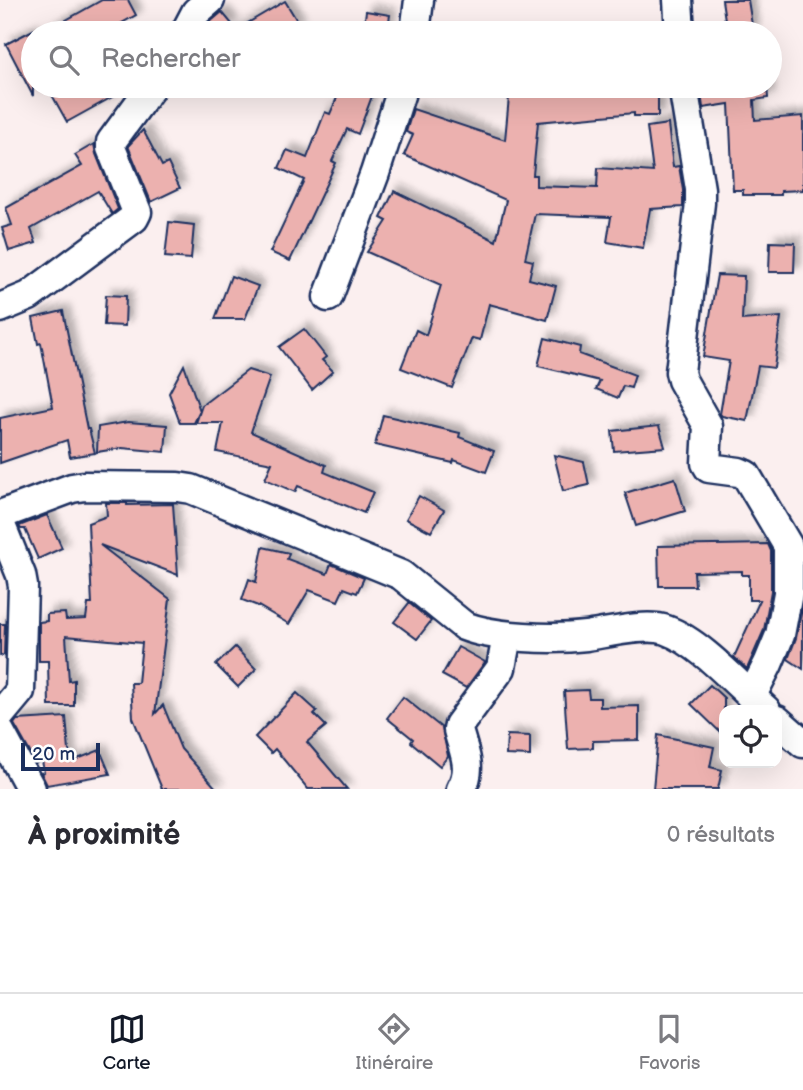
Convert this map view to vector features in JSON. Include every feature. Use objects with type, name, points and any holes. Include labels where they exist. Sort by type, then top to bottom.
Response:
[{"type":"street","points":[[191,21],[196,12],[210,0]]},
{"type":"street","points":[[416,21],[419,0]]},
{"type":"street","points":[[678,0],[679,21]]},
{"type":"street","points":[[0,308],[29,296],[134,218],[137,212],[111,142],[143,98]]},
{"type":"street","points":[[328,297],[375,173],[399,98]]},
{"type":"street","points":[[0,514],[84,486],[191,489],[401,575],[464,626],[507,636],[582,636],[662,628],[688,640],[758,704],[768,664],[780,635],[788,593],[788,546],[746,475],[709,468],[706,463],[708,426],[680,372],[700,203],[700,188],[685,98]]},
{"type":"street","points":[[0,523],[23,586],[20,691],[0,715]]},
{"type":"street","points":[[461,789],[468,777],[468,769],[459,725],[501,668],[507,636]]},
{"type":"street","points":[[782,724],[803,743]]},
{"type":"street","points":[[0,732],[31,789]]},
{"type":"building","points":[[102,0],[128,0],[136,15],[125,21],[64,21]]},
{"type":"building","points":[[722,0],[748,0],[751,21],[725,21]]},
{"type":"building","points":[[285,1],[297,21],[251,21]]},
{"type":"building","points":[[366,11],[390,15],[389,21],[365,21]]},
{"type":"building","points":[[222,12],[230,21],[211,21]]},
{"type":"building","points":[[21,36],[21,73],[6,44]]},
{"type":"building","points":[[54,98],[110,98],[67,122]]},
{"type":"building","points":[[337,98],[371,98],[358,134],[347,129],[332,161],[336,163],[290,261],[270,252],[304,180],[279,168],[287,150],[307,158],[325,112],[330,114]]},
{"type":"building","points":[[509,98],[658,98],[658,116],[634,116],[634,113],[538,122],[533,175],[536,175],[536,186],[597,188],[598,168],[653,172],[647,127],[668,124],[673,167],[679,166],[683,207],[650,209],[643,248],[607,242],[611,217],[535,214],[525,259],[533,261],[529,279],[556,286],[547,320],[489,304],[480,340],[472,338],[452,388],[401,368],[416,330],[426,335],[441,285],[367,252],[387,221],[381,218],[394,191],[496,241],[506,200],[404,155],[413,135],[406,132],[413,109],[505,140]]},
{"type":"building","points":[[702,98],[768,98],[754,100],[755,120],[803,116],[803,190],[781,191],[781,195],[743,195],[743,190],[733,190],[729,104],[703,108]]},
{"type":"building","points":[[143,130],[162,166],[168,163],[180,188],[151,202],[128,146]]},
{"type":"building","points":[[94,144],[118,209],[112,214],[98,191],[31,229],[36,243],[9,251],[2,228],[12,225],[6,208],[82,166],[75,155]]},
{"type":"building","points":[[169,222],[194,225],[191,259],[165,257]]},
{"type":"building","points":[[770,242],[795,243],[794,272],[769,272]]},
{"type":"building","points":[[717,275],[744,276],[742,320],[781,317],[774,368],[758,366],[747,421],[720,414],[729,361],[703,357]]},
{"type":"building","points":[[231,276],[258,286],[245,319],[215,319]]},
{"type":"building","points":[[106,295],[126,296],[125,326],[104,325]]},
{"type":"building","points":[[63,311],[87,429],[95,453],[70,457],[67,440],[0,463],[0,418],[53,407],[41,343],[38,344],[33,318]]},
{"type":"building","points":[[304,329],[326,357],[322,360],[333,371],[312,390],[279,347]]},
{"type":"building","points":[[545,338],[580,347],[579,354],[635,375],[631,388],[623,386],[618,398],[596,389],[600,381],[538,366]]},
{"type":"building","points":[[184,365],[200,411],[194,423],[180,423],[169,393]]},
{"type":"building","points":[[248,370],[270,377],[251,432],[326,465],[324,472],[373,492],[364,513],[298,486],[295,492],[265,479],[272,463],[217,452],[223,423],[196,423],[202,405]]},
{"type":"building","points":[[383,415],[460,433],[459,437],[494,451],[486,472],[454,460],[453,463],[375,445]]},
{"type":"building","points":[[128,422],[167,425],[165,452],[122,448],[97,452],[98,427]]},
{"type":"building","points":[[659,426],[665,447],[614,451],[612,431]]},
{"type":"building","points":[[554,455],[584,462],[589,485],[563,491]]},
{"type":"building","points":[[675,478],[685,511],[636,526],[625,493]]},
{"type":"building","points":[[419,496],[444,510],[431,532],[406,519]]},
{"type":"building","points":[[106,503],[173,504],[178,575],[100,545],[170,599],[155,714],[163,705],[181,749],[217,789],[162,789],[133,718],[131,683],[138,683],[142,643],[66,636],[69,681],[74,680],[74,706],[49,706],[48,661],[39,661],[39,622],[47,621],[47,614],[65,613],[66,620],[86,619],[88,604],[92,604],[88,523],[107,516]]},
{"type":"building","points":[[47,515],[62,548],[38,559],[25,529],[19,526]]},
{"type":"building","points":[[768,544],[771,551],[771,591],[764,630],[747,669],[734,657],[760,600],[749,600],[749,575],[742,575],[742,571],[694,572],[695,586],[659,586],[658,546]]},
{"type":"building","points":[[263,547],[289,553],[287,559],[327,574],[331,564],[364,578],[357,593],[344,588],[338,601],[309,590],[289,624],[242,600],[249,579],[256,582]]},
{"type":"building","points":[[409,603],[431,621],[417,639],[394,622]]},
{"type":"building","points":[[803,603],[803,669],[788,659],[796,638]]},
{"type":"building","points":[[0,624],[5,624],[4,655],[0,656]]},
{"type":"building","points":[[235,647],[256,669],[238,687],[216,665]]},
{"type":"building","points":[[458,647],[485,662],[466,688],[442,675]]},
{"type":"building","points":[[710,685],[724,698],[724,705],[719,705],[719,731],[691,704]]},
{"type":"building","points":[[588,690],[589,698],[600,698],[600,707],[639,706],[639,740],[593,741],[593,748],[568,749],[564,691]]},
{"type":"building","points":[[297,693],[317,711],[314,714],[326,726],[307,742],[347,789],[308,789],[275,749],[271,753],[255,737]]},
{"type":"building","points":[[403,697],[442,728],[448,756],[440,766],[387,718]]},
{"type":"building","points":[[66,717],[70,762],[100,750],[110,774],[47,785],[41,773],[44,772],[42,761],[36,763],[14,724],[17,720]]},
{"type":"building","points":[[507,735],[530,736],[530,756],[506,755]]},
{"type":"building","points":[[658,735],[714,747],[710,767],[722,770],[718,789],[653,789]]}]
